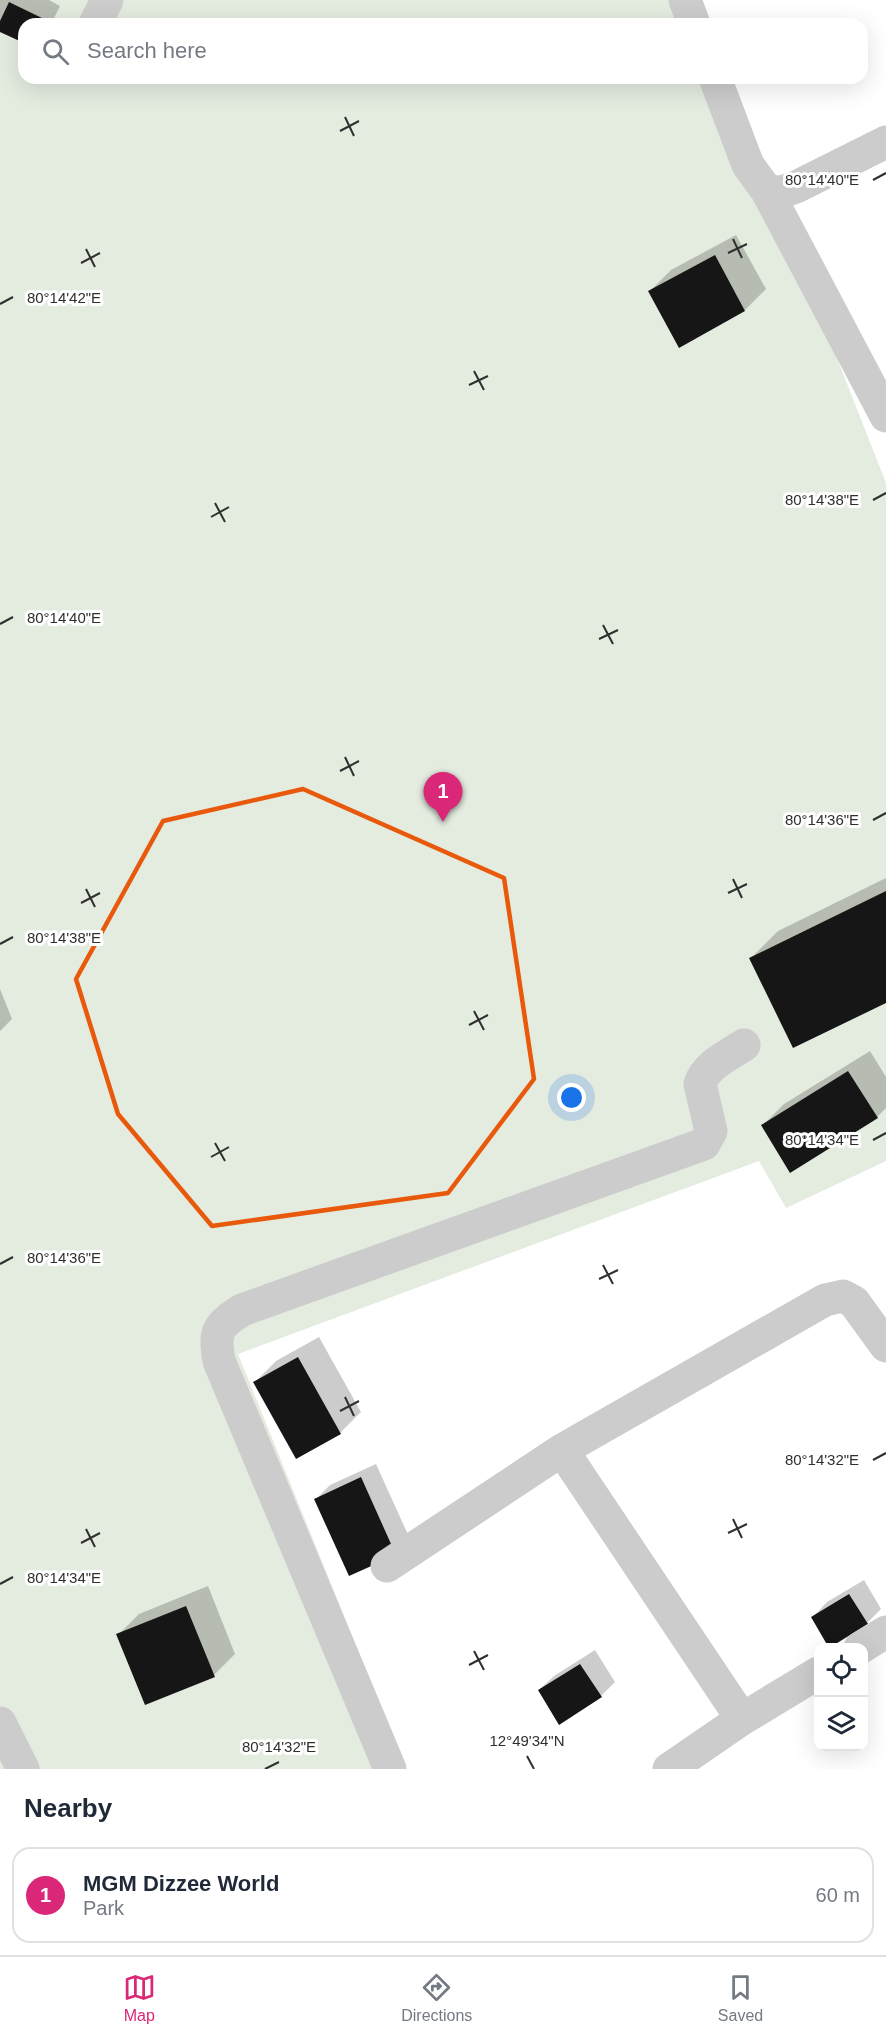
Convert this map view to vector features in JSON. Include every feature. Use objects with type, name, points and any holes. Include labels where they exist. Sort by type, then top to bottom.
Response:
[{"type":"street","points":[[98,18],[107,0]]},
{"type":"street","points":[[685,0],[692,18]]},
{"type":"street","points":[[717,84],[748,165],[767,191],[886,416]]},
{"type":"street","points":[[767,191],[782,192],[796,187],[886,142]]},
{"type":"street","points":[[390,1769],[219,1360],[215,1340],[218,1330],[225,1321],[242,1310],[704,1144],[711,1131],[700,1084],[702,1077],[707,1070],[744,1045]]},
{"type":"street","points":[[387,1566],[562,1450],[825,1300],[843,1296],[854,1302],[886,1346]]},
{"type":"street","points":[[562,1450],[742,1719]]},
{"type":"street","points":[[867,1643],[886,1632]]},
{"type":"street","points":[[669,1769],[742,1719],[814,1676]]},
{"type":"street","points":[[0,1723],[23,1769]]},
{"type":"highlighted area","points":[[303,789],[504,878],[534,1079],[448,1193],[212,1226],[118,1114],[76,979],[163,821]]},
{"type":"shaded area","points":[[0,0],[675,0],[683,18],[18,18],[18,84],[712,84],[785,226],[886,483],[886,1161],[786,1208],[759,1161],[238,1354],[406,1769],[0,1769]]},
{"type":"building","points":[[9,2],[42,18],[18,18],[18,40],[0,32],[0,21]]},
{"type":"building","points":[[715,255],[745,311],[679,348],[648,291]]},
{"type":"building","points":[[886,891],[886,1003],[793,1048],[749,958]]},
{"type":"building","points":[[848,1071],[878,1118],[790,1173],[761,1125]]},
{"type":"building","points":[[298,1357],[341,1434],[296,1459],[253,1382]]},
{"type":"building","points":[[361,1477],[396,1555],[349,1576],[314,1499]]},
{"type":"building","points":[[849,1594],[868,1624],[837,1643],[826,1643],[811,1617]]},
{"type":"building","points":[[186,1606],[215,1677],[145,1705],[116,1634]]},
{"type":"building","points":[[580,1664],[602,1697],[559,1725],[538,1690]]},
{"type":"place","name":"MGM Dizzee World","points":[[443,822]]}]
